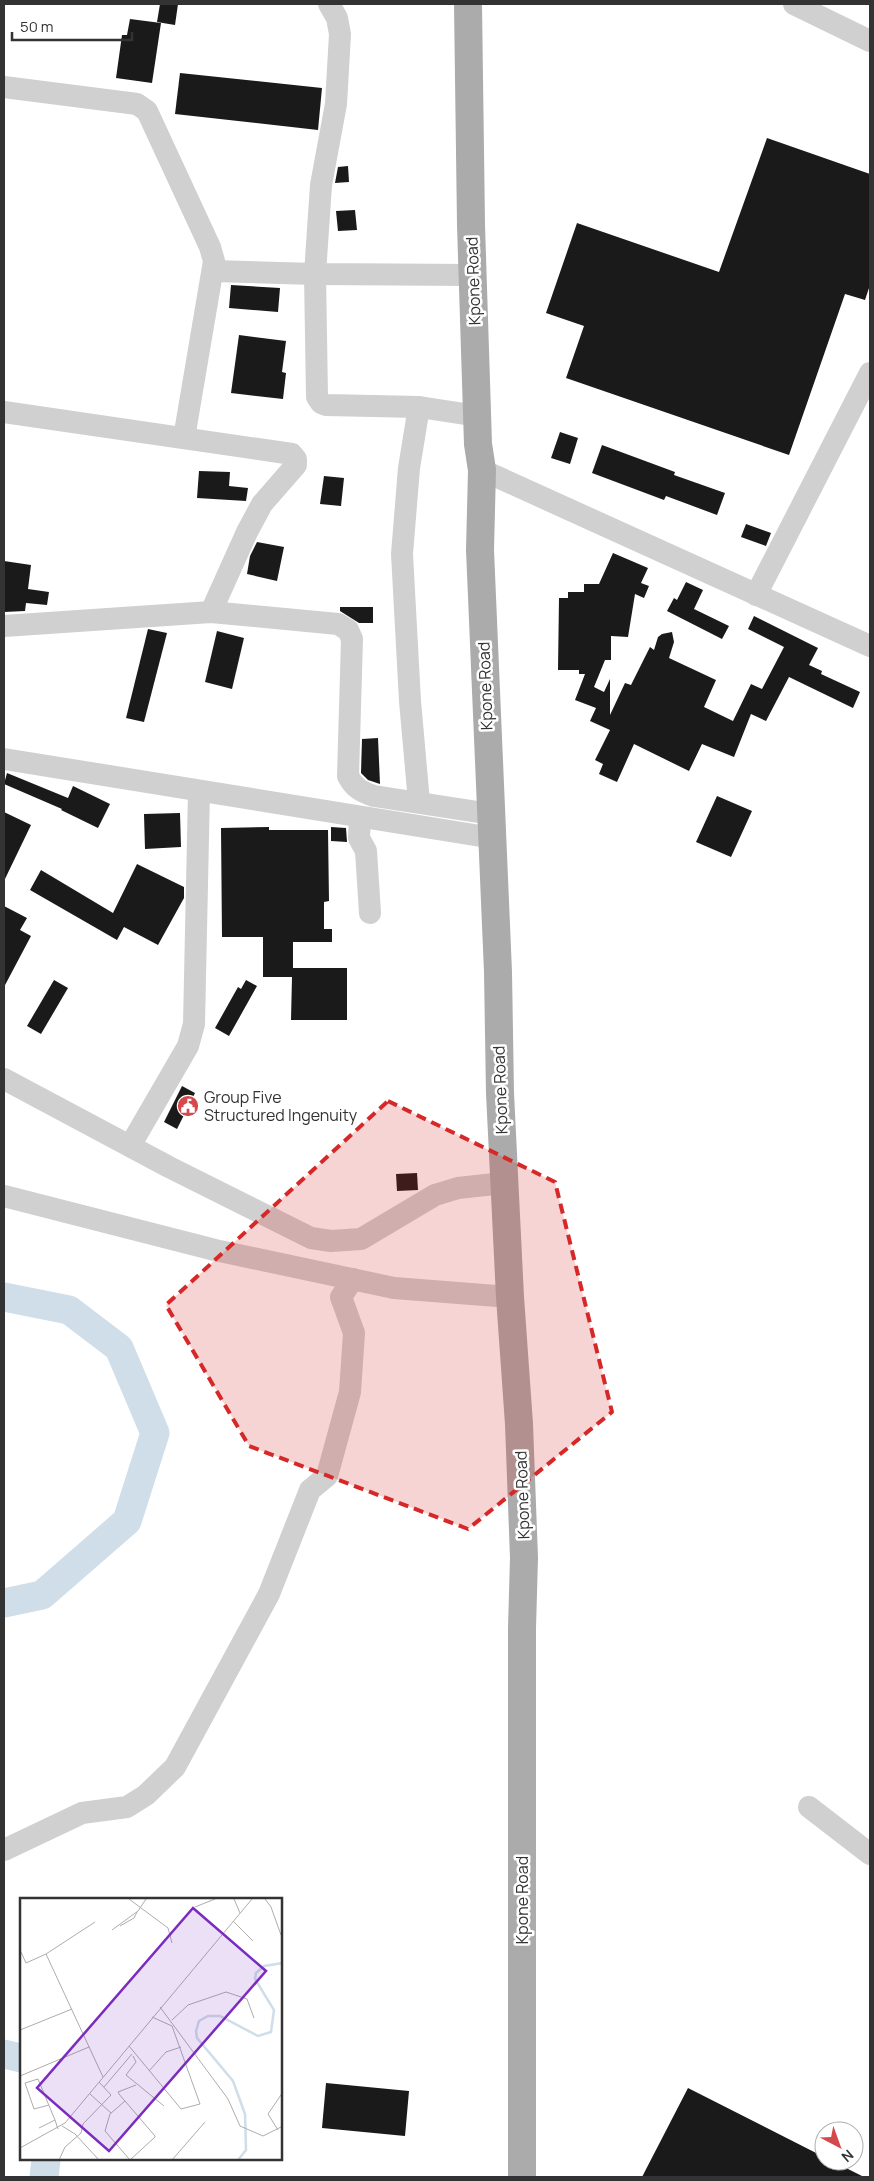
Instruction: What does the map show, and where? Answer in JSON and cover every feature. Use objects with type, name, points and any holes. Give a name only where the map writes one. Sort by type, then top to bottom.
[{"type":"main road","name":"Kpone Road","points":[[468,4],[467,82],[472,275],[478,444],[482,470],[480,550],[492,826],[504,1183],[519,1424],[524,1558],[522,1628],[522,2177]]},
{"type":"street","points":[[328,4],[340,25],[336,104],[321,184],[315,274],[318,400],[326,405],[420,407],[478,416]]},
{"type":"street","points":[[794,4],[870,41]]},
{"type":"street","points":[[4,87],[141,105],[149,116],[210,248],[214,271],[184,438]]},
{"type":"street","points":[[214,271],[472,275]]},
{"type":"street","points":[[756,595],[870,373]]},
{"type":"street","points":[[419,802],[410,701],[402,554],[409,468],[420,407]]},
{"type":"street","points":[[4,412],[292,454],[296,459],[296,465],[262,504],[211,612]]},
{"type":"street","points":[[482,470],[870,646]]},
{"type":"street","points":[[4,626],[211,612],[338,624],[348,630],[352,639],[348,776],[352,784],[367,793],[419,802],[492,826]]},
{"type":"street","points":[[4,759],[360,817],[492,826]]},
{"type":"street","points":[[130,1146],[188,1046],[194,1024],[199,791]]},
{"type":"street","points":[[360,817],[359,838],[366,851],[370,913]]},
{"type":"street","points":[[4,1079],[130,1146],[311,1238],[331,1241],[361,1239],[435,1194],[458,1188],[504,1183]]},
{"type":"street","points":[[4,1196],[215,1250],[394,1288],[510,1297]]},
{"type":"street","points":[[4,1850],[82,1812],[127,1807],[146,1795],[175,1767],[269,1594],[310,1490],[327,1476],[350,1392],[354,1333],[341,1297],[353,1279]]},
{"type":"street","points":[[810,1806],[870,1854]]},
{"type":"highlighted area","points":[[388,1101],[555,1182],[612,1412],[468,1529],[249,1446],[166,1305]]},
{"type":"building","points":[[160,4],[178,4],[175,25],[157,22]]},
{"type":"building","points":[[130,19],[161,23],[152,83],[116,78],[122,35],[127,35]]},
{"type":"building","points":[[180,73],[322,88],[318,130],[175,114]]},
{"type":"building","points":[[767,138],[870,174],[870,285],[865,300],[845,294],[789,455],[566,378],[584,326],[546,313],[577,223],[719,272]]},
{"type":"building","points":[[348,166],[349,182],[335,183],[338,167]]},
{"type":"building","points":[[355,210],[357,230],[338,231],[336,211]]},
{"type":"building","points":[[231,285],[280,288],[278,312],[229,308]]},
{"type":"building","points":[[239,335],[286,341],[282,372],[286,373],[283,399],[231,393]]},
{"type":"building","points":[[560,432],[578,438],[570,464],[551,458]]},
{"type":"building","points":[[602,445],[675,472],[674,475],[725,493],[717,515],[666,496],[664,500],[592,473]]},
{"type":"building","points":[[199,471],[230,472],[229,486],[248,488],[246,501],[197,498]]},
{"type":"building","points":[[324,476],[344,478],[341,506],[320,504]]},
{"type":"building","points":[[746,524],[771,533],[766,546],[741,537]]},
{"type":"building","points":[[257,542],[284,547],[277,581],[247,574],[250,556]]},
{"type":"building","points":[[613,553],[648,568],[641,583],[649,586],[644,598],[635,594],[628,637],[611,636],[611,660],[605,660],[594,687],[604,692],[610,679],[610,715],[625,683],[631,685],[650,647],[654,650],[658,637],[672,632],[674,642],[669,658],[716,680],[704,707],[733,721],[751,684],[762,689],[784,647],[748,629],[754,616],[818,648],[809,665],[822,671],[821,674],[860,692],[853,708],[789,677],[766,721],[751,714],[734,757],[702,744],[689,771],[634,744],[617,782],[599,774],[603,764],[595,760],[610,730],[590,721],[596,708],[575,700],[585,674],[579,674],[579,670],[558,670],[559,598],[568,598],[568,592],[584,592],[584,584],[599,584]]},
{"type":"building","points":[[4,561],[31,565],[28,589],[49,592],[47,605],[26,603],[25,611],[4,612]]},
{"type":"building","points":[[686,582],[703,590],[694,609],[729,626],[722,639],[667,611],[674,598],[677,600]]},
{"type":"building","points":[[340,607],[373,607],[373,623],[359,623],[340,611]]},
{"type":"building","points":[[148,629],[167,633],[144,722],[126,718]]},
{"type":"building","points":[[217,631],[244,638],[232,689],[205,682]]},
{"type":"building","points":[[378,738],[380,784],[368,780],[361,773],[362,739]]},
{"type":"building","points":[[7,773],[68,798],[73,786],[110,804],[98,828],[62,809],[4,784]]},
{"type":"building","points":[[717,796],[752,811],[731,857],[696,842]]},
{"type":"building","points":[[4,812],[31,825],[4,881]]},
{"type":"building","points":[[180,813],[181,847],[145,849],[144,814]]},
{"type":"building","points":[[269,827],[269,830],[328,830],[329,901],[324,902],[324,929],[332,929],[332,942],[293,942],[293,968],[347,968],[347,1020],[291,1020],[292,977],[263,977],[263,937],[222,937],[221,828]]},
{"type":"building","points":[[331,827],[346,828],[347,842],[331,841]]},
{"type":"building","points":[[137,864],[184,887],[184,898],[158,945],[124,927],[117,940],[30,890],[41,870],[113,913]]},
{"type":"building","points":[[4,906],[27,918],[20,930],[31,936],[4,987]]},
{"type":"building","points":[[54,980],[68,988],[41,1034],[27,1026]]},
{"type":"building","points":[[246,980],[257,986],[229,1036],[215,1028],[238,987],[241,989]]},
{"type":"building","points":[[182,1086],[195,1093],[177,1129],[164,1122]]},
{"type":"building","points":[[417,1173],[418,1190],[397,1191],[396,1174]]},
{"type":"building","points":[[326,2083],[409,2091],[405,2136],[322,2128]]},
{"type":"building","points":[[688,2088],[814,2152],[814,2171],[852,2171],[864,2177],[642,2177]]},
{"type":"waterway","points":[[4,1297],[69,1310],[119,1348],[155,1433],[127,1521],[42,1595],[4,1603]]},
{"type":"waterway","points":[[4,2054],[20,2058]]},
{"type":"waterway","points":[[44,2177],[46,2161]]},
{"type":"place","name":"Group Five Structured Ingenuity","points":[[188,1106]]}]
